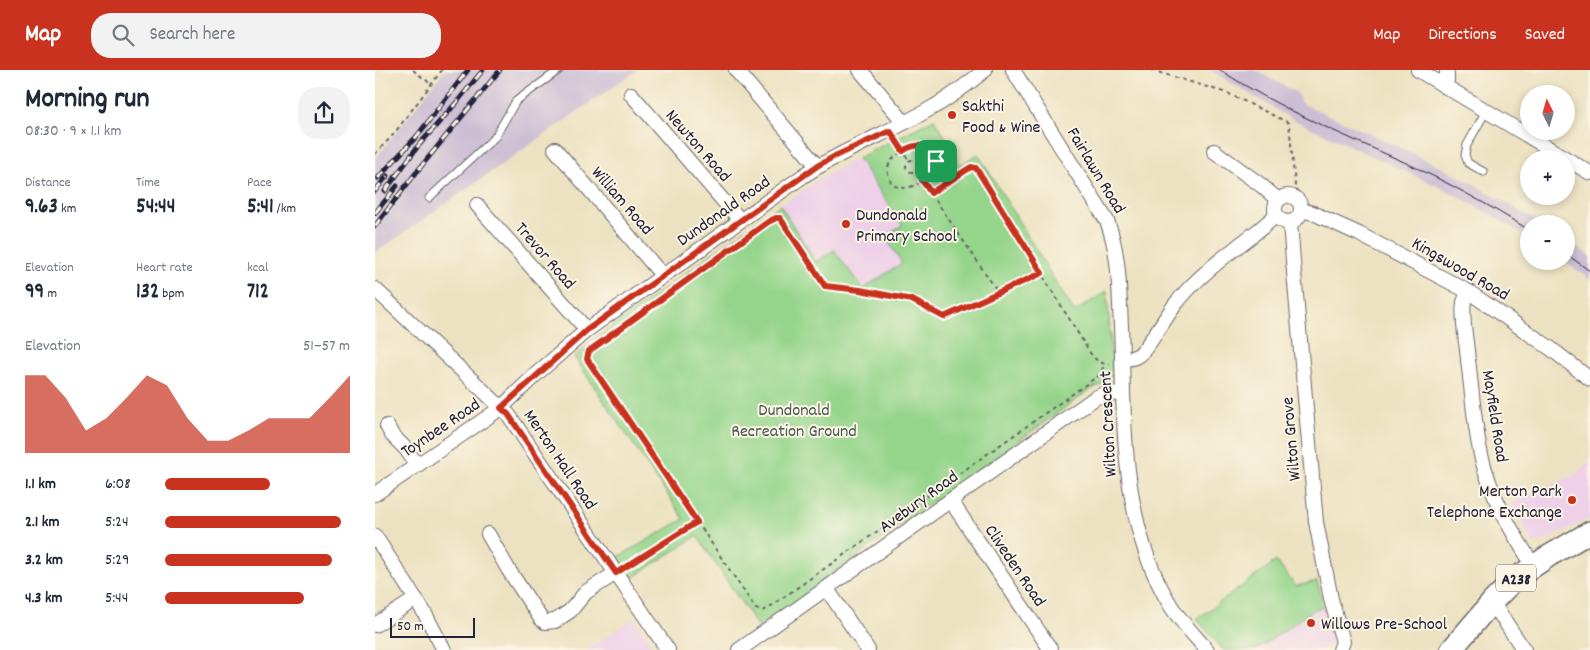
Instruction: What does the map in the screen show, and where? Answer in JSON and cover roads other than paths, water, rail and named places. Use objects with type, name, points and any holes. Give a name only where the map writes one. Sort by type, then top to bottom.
[{"type":"main road","name":"A238","points":[[1451,650],[1511,582],[1533,565],[1590,532]]},
{"type":"street","points":[[736,70],[817,166]]},
{"type":"street","points":[[860,70],[898,114],[903,123]]},
{"type":"street","name":"Dundonald Road","points":[[501,408],[587,330],[817,166],[890,131],[949,97],[983,70]]},
{"type":"street","name":"Fairlawn Road","points":[[1013,70],[1107,221],[1113,236],[1119,287],[1123,362]]},
{"type":"street","points":[[1417,70],[1520,131]]},
{"type":"street","points":[[1445,86],[1447,70]]},
{"type":"street","name":"Newton Road","points":[[631,94],[740,220]]},
{"type":"street","points":[[1535,140],[1590,173]]},
{"type":"street","name":"William Road","points":[[555,149],[663,275]]},
{"type":"street","points":[[1214,151],[1262,186],[1277,200]]},
{"type":"street","points":[[1292,196],[1297,199],[1301,204],[1300,216],[1291,222],[1279,219],[1275,210],[1277,200],[1282,197],[1292,196]]},
{"type":"street","name":"Trevor Road","points":[[477,204],[587,330]]},
{"type":"street","name":"Kingswood Road","points":[[1301,210],[1313,213],[1367,238],[1469,292],[1590,379]]},
{"type":"street","name":"Wilton Crescent","points":[[1207,650],[1172,608],[1143,545],[1131,497],[1123,393],[1123,362],[1138,356],[1145,350],[1178,300],[1196,282],[1276,215]]},
{"type":"street","name":"Wilton Grove","points":[[1291,222],[1316,522],[1331,599],[1343,642],[1340,650]]},
{"type":"street","name":"Merton Hall Road","points":[[375,289],[508,414],[668,650]]},
{"type":"street","name":"Mayfield Road","points":[[1469,292],[1464,302],[1465,331],[1481,456],[1500,506],[1533,565]]},
{"type":"street","name":"Avebury Road","points":[[739,650],[1095,398],[1104,394],[1123,393]]},
{"type":"street","name":"Toynbee Road","points":[[375,494],[501,408]]},
{"type":"street","points":[[387,426],[392,435],[406,448],[417,465]]},
{"type":"street","name":"Cliveden Road","points":[[951,501],[1051,650]]},
{"type":"street","points":[[488,534],[508,569],[541,619],[545,622],[555,621],[570,611],[585,592],[616,573]]},
{"type":"street","points":[[375,536],[416,598],[444,650]]},
{"type":"street","points":[[827,589],[868,650]]},
{"type":"street","points":[[375,625],[416,598]]},
{"type":"street","points":[[1492,602],[1523,650]]},
{"type":"lane","points":[[429,198],[495,137],[516,101],[559,70]]},
{"type":"lane","points":[[1484,172],[1468,163],[1465,155],[1467,145],[1486,110]]},
{"type":"tram line","points":[[1220,70],[1287,108],[1452,186],[1520,225]]},
{"type":"tram line","points":[[1575,260],[1590,271]]},
{"type":"railway","points":[[378,178],[417,136],[468,70]]},
{"type":"railway","points":[[385,191],[418,146],[483,70]]},
{"type":"railway","points":[[375,226],[500,70]]},
{"type":"railway","points":[[375,191],[387,176]]},
{"type":"railway","points":[[375,213],[397,186]]},
{"type":"place","name":"Sakthi Food & Wine","points":[[952,115]]},
{"type":"place","name":"Dundonald Primary School","points":[[846,224]]},
{"type":"place","name":"Merton Park Telephone Exchange","points":[[1572,500]]},
{"type":"place","name":"Willows Pre-School","points":[[1311,623]]},
{"type":"park label","name":"Dundonald Recreation Ground","points":[[794,419]]}]
